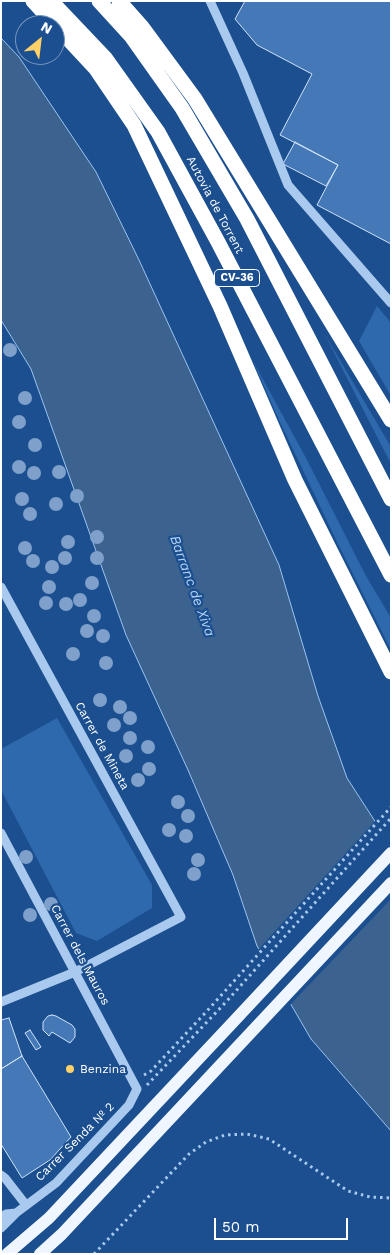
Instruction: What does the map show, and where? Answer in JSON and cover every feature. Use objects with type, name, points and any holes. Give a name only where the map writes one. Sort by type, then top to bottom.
[{"type":"highway","points":[[33,1],[46,15]]},
{"type":"highway","name":"Autovia de Torrent","points":[[51,1],[106,59],[158,132],[218,242],[391,576]]},
{"type":"highway","name":"Autovia de Torrent","points":[[100,1],[131,36],[182,108],[247,219],[391,499]]},
{"type":"highway","points":[[119,1],[142,27],[195,100],[391,420]]},
{"type":"highway","points":[[65,36],[96,69],[134,125],[220,306],[295,480],[391,672]]},
{"type":"main road","points":[[8,1254],[49,1218],[391,853]]},
{"type":"main road","points":[[40,1254],[62,1234],[391,883]]},
{"type":"street","points":[[210,1],[243,73],[288,185],[391,303]]},
{"type":"street","name":"Carrer de Mineta","points":[[1,587],[181,918],[75,972]]},
{"type":"street","name":"Carrer dels Mauros","points":[[1,833],[137,1089]]},
{"type":"street","points":[[1,1002],[75,972]]},
{"type":"street","name":"Carrer Senda Nº 2","points":[[1,1228],[16,1213],[56,1183],[129,1105],[137,1089]]},
{"type":"street","points":[[1,1175],[26,1206]]},
{"type":"street","points":[[1,1217],[6,1214],[16,1213]]},
{"type":"path","points":[[132,1078],[140,1077],[151,1071],[390,808]]},
{"type":"path","points":[[226,1002],[391,818]]},
{"type":"path","points":[[94,1254],[190,1154],[206,1142],[225,1135],[247,1134],[269,1139],[348,1191],[370,1198],[391,1198]]},
{"type":"shaded area","points":[[377,306],[391,323],[391,396],[359,341]]},
{"type":"shaded area","points":[[324,333],[391,447],[391,464]]},
{"type":"shaded area","points":[[253,361],[306,458],[366,576],[391,618],[391,650],[338,544]]},
{"type":"shaded area","points":[[57,718],[152,885],[152,908],[97,941],[76,933],[1,790],[1,749]]},
{"type":"water","name":"Barranc de Xiva","points":[[1,38],[15,53],[15,65],[24,65],[96,172],[139,260],[279,565],[318,696],[347,778],[391,846],[391,1131],[311,1039],[257,946],[233,875],[188,770],[126,635],[31,369],[1,320]]},
{"type":"pier","points":[[376,820],[391,842],[391,899],[289,1006],[257,951]]},
{"type":"building","points":[[245,1],[391,1],[391,244],[317,205],[338,165],[280,135],[312,74],[257,45],[235,19]]},
{"type":"building","points":[[295,142],[338,165],[326,186],[283,164]]},
{"type":"building","points":[[52,1015],[72,1025],[75,1029],[75,1037],[70,1043],[52,1032],[49,1036],[43,1030],[43,1022],[48,1016]]},
{"type":"building","points":[[9,1018],[22,1056],[1,1069],[1,1020]]},
{"type":"building","points":[[30,1030],[41,1047],[36,1050],[25,1033]]},
{"type":"building","points":[[22,1056],[71,1137],[50,1160],[22,1178],[1,1144],[1,1069]]},
{"type":"place","name":"Benzina","points":[[70,1069]]}]
